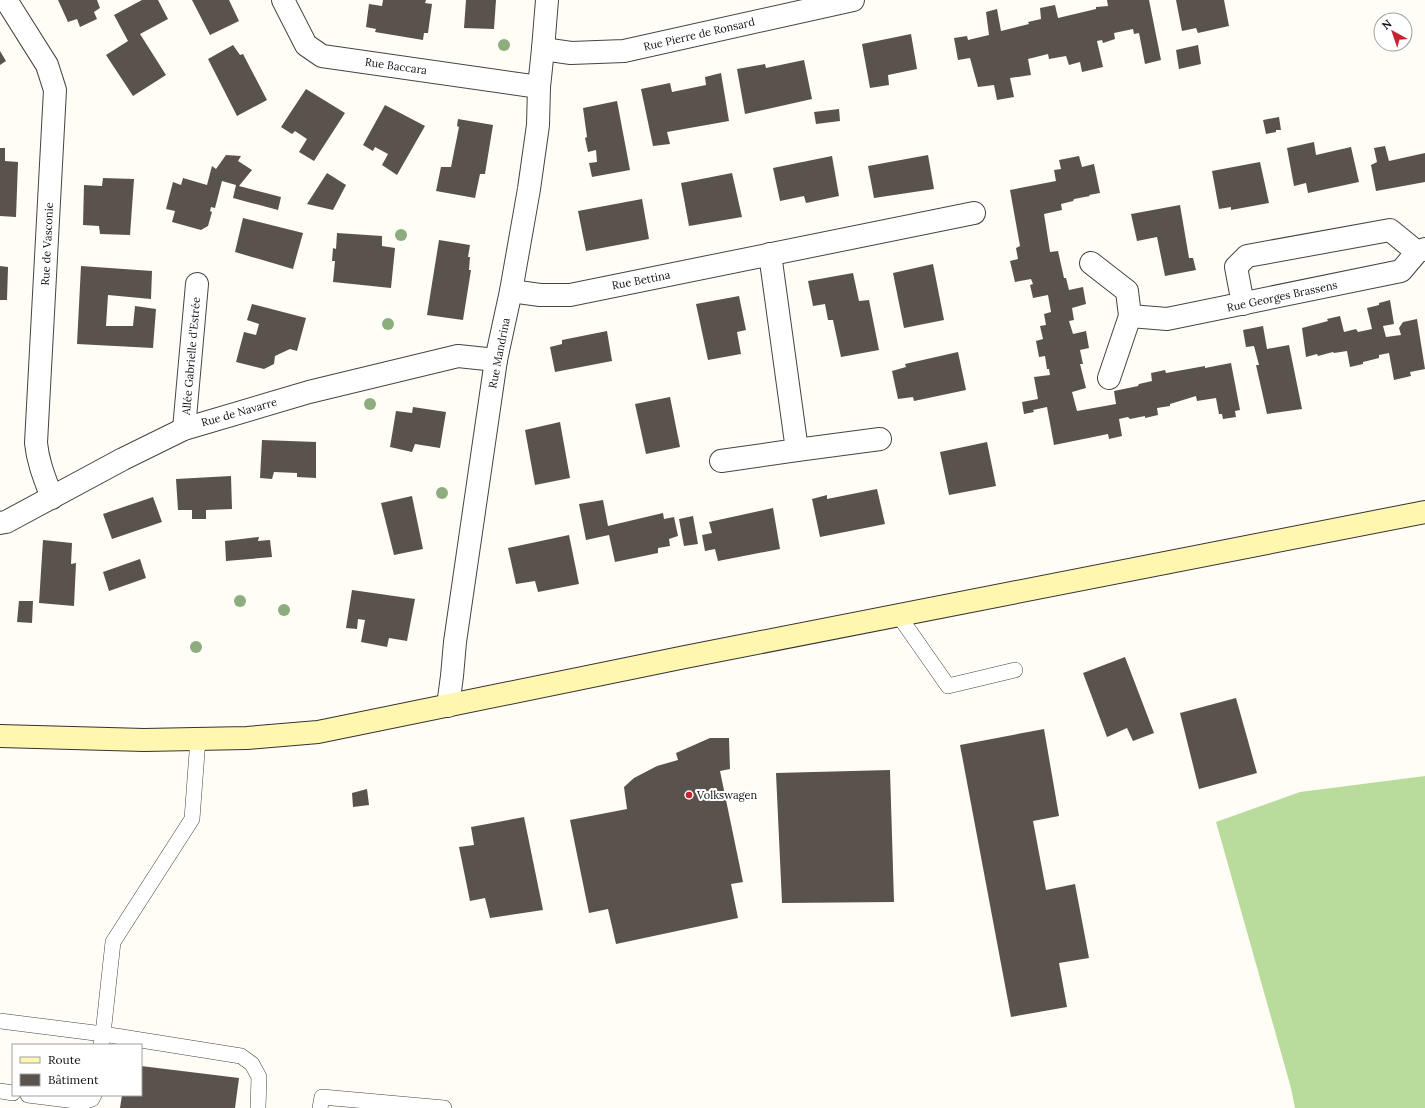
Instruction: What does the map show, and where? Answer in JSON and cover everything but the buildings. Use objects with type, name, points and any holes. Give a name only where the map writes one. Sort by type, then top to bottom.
[{"type":"main road","points":[[0,736],[144,740],[247,738],[318,732],[685,657],[1425,512]]},
{"type":"street","name":"Rue de Vasconie","points":[[6,0],[47,65],[55,90],[36,443],[37,456],[52,498]]},
{"type":"street","name":"Rue Baccara","points":[[283,0],[306,45],[322,56],[539,87]]},
{"type":"street","name":"Rue Mandrina","points":[[448,706],[455,642],[496,360],[511,291],[529,189],[538,125],[539,87],[544,49],[547,0]]},
{"type":"street","name":"Rue Pierre de Ronsard","points":[[544,49],[571,53],[624,51],[853,0]]},
{"type":"street","name":"Rue Bettina","points":[[511,291],[540,295],[570,295],[974,213]]},
{"type":"street","points":[[1243,304],[1236,266],[1247,256],[1390,230],[1421,250]]},
{"type":"street","name":"Rue Georges Brassens","points":[[1130,316],[1167,319],[1401,271],[1421,250]]},
{"type":"street","points":[[770,254],[797,450]]},
{"type":"street","points":[[1091,263],[1127,291],[1130,316],[1109,378]]},
{"type":"street","name":"Allée Gabrielle d'Estrée","points":[[184,428],[197,284]]},
{"type":"street","name":"Rue de Navarre","points":[[0,523],[6,522],[184,428],[309,392],[458,356],[496,360]]},
{"type":"street","points":[[722,461],[880,439]]},
{"type":"lane","points":[[900,616],[948,686],[1015,670]]},
{"type":"lane","points":[[102,1039],[114,942],[192,819],[198,739]]},
{"type":"lane","points":[[0,1021],[102,1039],[241,1056],[252,1064],[259,1077],[258,1108]]},
{"type":"lane","points":[[0,1091],[12,1093]]},
{"type":"lane","points":[[36,1096],[83,1102],[92,1099],[94,1096]]},
{"type":"lane","points":[[320,1108],[322,1097],[444,1108]]},
{"type":"green space","points":[[1425,776],[1425,1108],[1295,1108],[1291,1088],[1216,822],[1300,792]]},
{"type":"place","name":"Volkswagen","points":[[689,795]]}]
